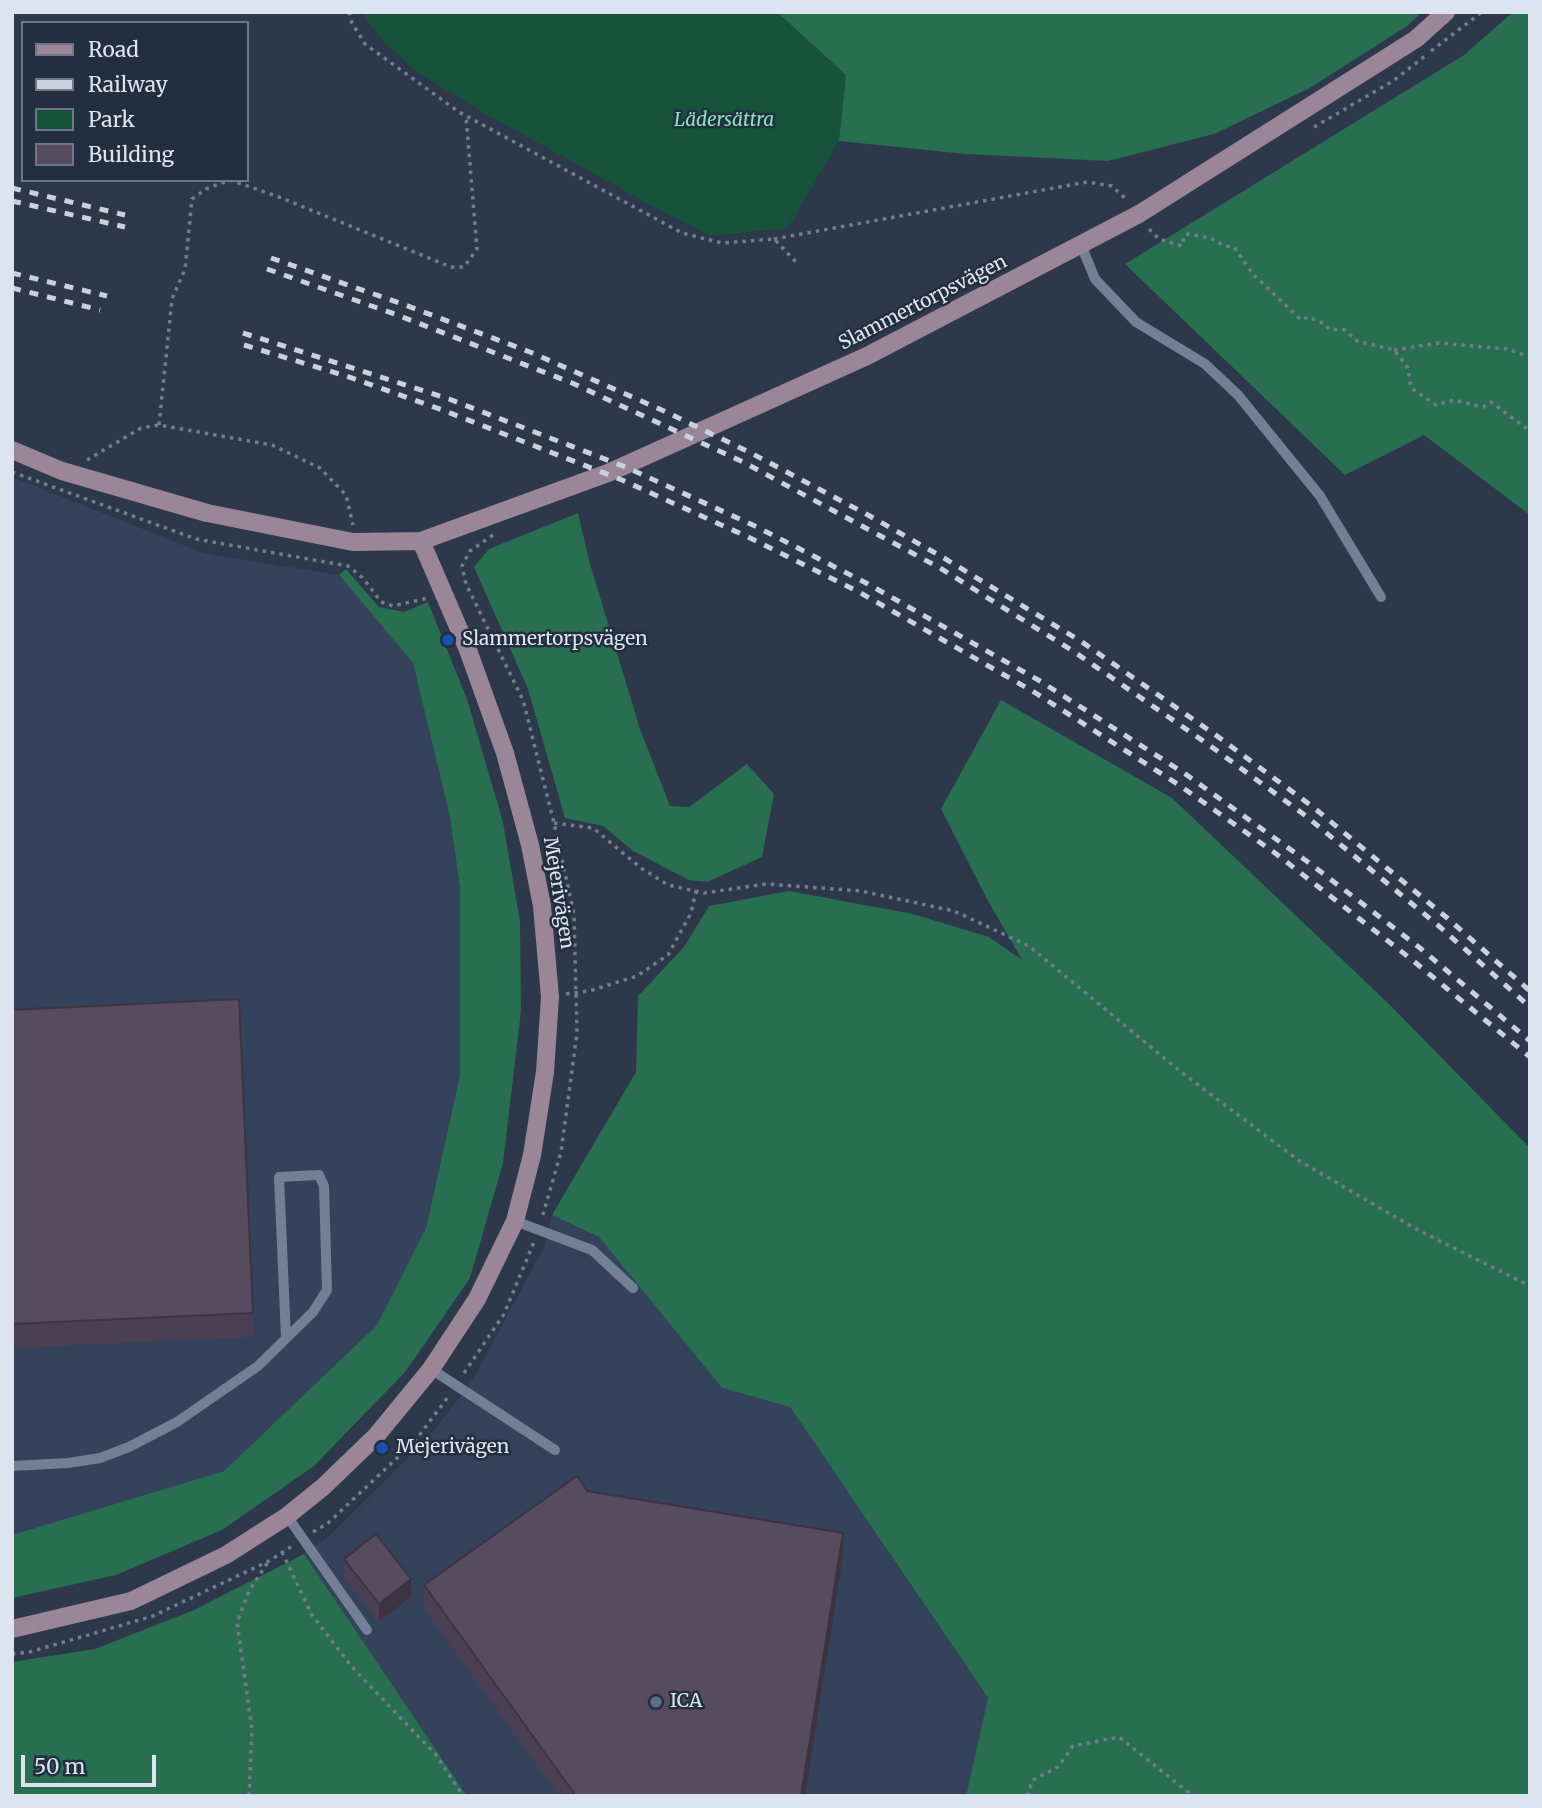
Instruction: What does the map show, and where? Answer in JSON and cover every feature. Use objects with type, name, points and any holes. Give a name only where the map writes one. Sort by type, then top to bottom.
[{"type":"street","name":"Slammertorpsvägen","points":[[12,450],[62,471],[207,513],[353,542],[421,541],[677,443],[867,356],[1081,245],[1143,220],[1416,39],[1446,12]]},
{"type":"street","name":"Mejerivägen","points":[[12,1629],[131,1601],[226,1555],[287,1516],[376,1436],[431,1369],[477,1298],[515,1221],[531,1155],[545,1072],[550,997],[542,906],[530,845],[505,753],[468,650],[421,541]]},
{"type":"lane","points":[[1081,245],[1095,279],[1136,322],[1205,364],[1238,395],[1320,496],[1381,597]]},
{"type":"lane","points":[[12,1466],[100,1458],[129,1447],[177,1422],[258,1366],[313,1312],[327,1290],[324,1186],[319,1175],[279,1177],[286,1338]]},
{"type":"lane","points":[[515,1221],[592,1250],[633,1288]]},
{"type":"lane","points":[[431,1369],[555,1450]]},
{"type":"lane","points":[[287,1516],[367,1630]]},
{"type":"path","points":[[349,12],[352,23],[365,44],[466,116],[682,233],[722,243],[774,239],[1087,181],[1112,186],[1159,239],[1182,246],[1184,236],[1194,234],[1234,247],[1253,274],[1301,320],[1308,317],[1325,324],[1329,329],[1345,330],[1357,341],[1394,349],[1439,343],[1507,349],[1530,357]]},
{"type":"path","points":[[236,182],[451,267],[464,267],[477,249],[466,116]]},
{"type":"path","points":[[159,425],[172,299],[185,269],[192,199],[206,189],[225,182]]},
{"type":"path","points":[[774,239],[798,264]]},
{"type":"path","points":[[1394,349],[1408,368],[1411,388],[1436,405],[1454,400],[1482,407],[1491,402],[1530,431]]},
{"type":"path","points":[[62,471],[89,459],[141,428],[159,425],[272,445],[320,468],[346,495],[353,524],[353,542]]},
{"type":"path","points":[[12,472],[36,483],[196,539],[348,566],[363,578],[381,602],[393,606],[445,594],[466,584]]},
{"type":"path","points":[[12,1654],[30,1652],[153,1616],[269,1561],[328,1523],[415,1441],[504,1314],[539,1229],[561,1152],[577,1033],[574,914],[554,823],[523,700],[466,584],[462,566],[470,551],[498,533]]},
{"type":"path","points":[[554,823],[593,828],[641,868],[668,885],[704,893],[766,884],[861,891],[954,911],[1029,946],[1181,1072],[1298,1160],[1414,1228],[1530,1286]]},
{"type":"path","points":[[550,997],[589,991],[637,976],[668,955],[691,913],[696,891]]},
{"type":"path","points":[[282,1552],[312,1615],[351,1666],[436,1755],[463,1796]]},
{"type":"path","points":[[250,1796],[251,1730],[237,1622],[249,1591],[269,1561]]},
{"type":"path","points":[[1027,1796],[1033,1780],[1058,1766],[1073,1746],[1119,1737],[1192,1796]]},
{"type":"shaded area","points":[[12,477],[203,553],[339,575],[413,663],[450,817],[460,888],[460,1075],[426,1228],[377,1325],[224,1471],[12,1535]]},
{"type":"shaded area","points":[[552,1215],[599,1237],[722,1388],[790,1407],[988,1699],[966,1796],[467,1796],[304,1554],[329,1536],[429,1437],[474,1378],[544,1247]]},
{"type":"green space","name":"Lädersättra","points":[[361,12],[777,12],[846,75],[839,141],[788,228],[711,236],[482,112],[414,70],[381,39]]},
{"type":"green space","points":[[777,12],[1422,12],[1407,26],[1308,89],[1214,134],[1108,161],[966,154],[839,141],[846,75]]},
{"type":"green space","points":[[1513,12],[1530,12],[1530,515],[1424,435],[1345,475],[1125,264],[1464,55]]},
{"type":"green space","points":[[578,513],[590,564],[640,729],[670,806],[689,807],[747,764],[774,794],[762,857],[707,882],[689,880],[633,851],[603,826],[565,818],[528,689],[474,567],[489,549]]},
{"type":"green space","points":[[346,569],[379,607],[404,612],[428,602],[467,699],[503,822],[520,922],[521,1011],[503,1163],[470,1278],[406,1371],[314,1466],[222,1530],[116,1575],[12,1598],[12,1535],[224,1471],[377,1325],[426,1228],[460,1075],[460,888],[450,817],[413,663],[339,575]]},
{"type":"green space","points":[[1001,700],[1172,798],[1389,1004],[1530,1148],[1530,1796],[966,1796],[988,1698],[790,1407],[722,1388],[599,1237],[552,1215],[636,1072],[638,996],[684,947],[709,906],[789,891],[913,914],[989,937],[1022,960],[941,809]]},
{"type":"green space","points":[[304,1554],[467,1796],[12,1796],[12,1662],[95,1649],[194,1610]]},
{"type":"building","points":[[239,999],[253,1313],[12,1324],[12,1010]]},
{"type":"building","name":"ICA","points":[[577,1476],[587,1491],[843,1533],[801,1796],[576,1796],[424,1585]]},
{"type":"building","points":[[376,1534],[411,1579],[379,1604],[344,1559]]},
{"type":"railway","points":[[12,188],[125,215]]},
{"type":"railway","points":[[12,201],[125,227]]},
{"type":"railway","points":[[271,258],[530,352],[664,411],[749,452],[944,558],[1082,642],[1217,736],[1313,807],[1446,917],[1530,991]]},
{"type":"railway","points":[[267,269],[400,316],[572,383],[743,462],[940,568],[1076,653],[1306,816],[1440,927],[1530,1007]]},
{"type":"railway","points":[[12,273],[107,296]]},
{"type":"railway","points":[[12,288],[100,310]]},
{"type":"railway","points":[[243,333],[449,399],[628,468],[757,527],[868,584],[1040,681],[1184,773],[1312,865],[1420,948],[1530,1041]]},
{"type":"railway","points":[[244,345],[346,376],[445,411],[622,480],[748,537],[859,592],[1034,692],[1179,785],[1275,853],[1411,959],[1530,1057]]},
{"type":"place","name":"Slammertorpsvägen","points":[[448,640]]},
{"type":"place","name":"Mejerivägen","points":[[382,1448]]},
{"type":"place","name":"ICA","points":[[656,1702]]}]
